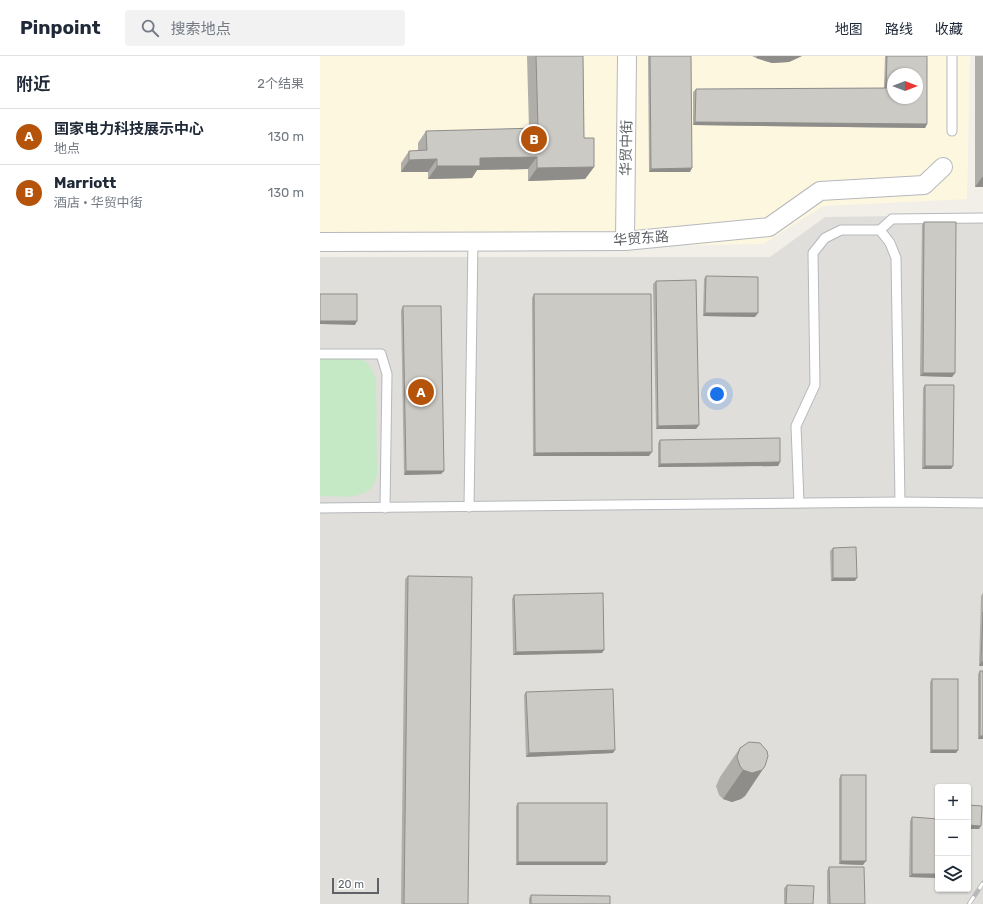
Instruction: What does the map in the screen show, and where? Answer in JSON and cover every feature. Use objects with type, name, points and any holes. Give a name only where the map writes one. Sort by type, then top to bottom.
[{"type":"street","name":"华贸中街","points":[[625,241],[627,56]]},
{"type":"street","name":"华贸东路","points":[[320,242],[625,241],[769,228],[820,191],[924,185],[943,167]]},
{"type":"lane","points":[[952,56],[952,131]]},
{"type":"lane","points":[[799,503],[796,426],[815,385],[813,253],[825,238],[841,230],[880,230],[892,220],[983,218]]},
{"type":"lane","points":[[880,230],[890,243],[896,258],[900,502]]},
{"type":"lane","points":[[469,507],[473,241]]},
{"type":"lane","points":[[320,354],[381,354],[387,374],[384,508]]},
{"type":"lane","points":[[320,508],[900,502],[983,503]]},
{"type":"shaded area","points":[[320,56],[970,56],[967,199],[823,206],[763,244],[320,251]]},
{"type":"shaded area","points":[[983,215],[983,904],[320,904],[320,257],[770,257],[825,217]]},
{"type":"green space","points":[[320,358],[358,358],[367,363],[374,373],[376,380],[377,474],[374,484],[364,493],[342,497],[320,496]]},
{"type":"building","points":[[536,56],[583,56],[584,138],[594,138],[594,167],[537,168],[537,157],[480,158],[480,166],[437,166],[437,159],[409,160],[409,151],[427,150],[426,131],[538,128]]},
{"type":"building","points":[[650,56],[691,56],[692,168],[651,169]]},
{"type":"building","points":[[887,56],[927,56],[927,124],[695,122],[696,89],[886,88]]},
{"type":"building","points":[[924,222],[956,222],[955,373],[923,373]]},
{"type":"building","points":[[706,276],[758,277],[758,313],[705,313]]},
{"type":"building","points":[[696,280],[699,425],[658,426],[656,281]]},
{"type":"building","points":[[320,294],[357,294],[357,321],[320,321]]},
{"type":"building","points":[[534,294],[651,294],[652,452],[535,453]]},
{"type":"building","points":[[403,306],[441,306],[444,471],[406,471]]},
{"type":"building","points":[[925,385],[954,385],[953,466],[925,466]]},
{"type":"building","points":[[780,438],[780,462],[660,464],[660,440]]},
{"type":"building","points":[[856,547],[857,578],[833,578],[833,548]]},
{"type":"building","points":[[408,576],[472,577],[468,904],[404,904]]},
{"type":"building","points":[[603,593],[604,650],[516,652],[514,595]]},
{"type":"building","points":[[983,612],[983,662],[981,662]]},
{"type":"building","points":[[980,671],[983,671],[983,736],[980,736]]},
{"type":"building","points":[[932,679],[958,679],[958,750],[932,750]]},
{"type":"building","points":[[613,689],[615,750],[529,753],[526,692]]},
{"type":"building","points":[[749,742],[760,743],[767,751],[768,756],[762,770],[752,773],[743,770],[737,757],[740,748]]},
{"type":"building","points":[[841,775],[866,775],[866,861],[841,861]]},
{"type":"building","points":[[518,803],[607,803],[607,862],[518,862]]},
{"type":"building","points":[[971,805],[982,806],[981,826],[971,825]]},
{"type":"building","points":[[912,817],[935,819],[935,874],[912,874]]},
{"type":"building","points":[[829,867],[864,867],[865,904],[830,904]]},
{"type":"building","points":[[787,885],[814,886],[813,904],[786,904]]},
{"type":"building","points":[[531,895],[610,896],[610,904],[531,904]]},
{"type":"railway","points":[[969,904],[983,883]]},
{"type":"place","name":"Marriott","points":[[534,139]]},
{"type":"place","name":"国家电力科技展示中心","points":[[421,392]]}]
